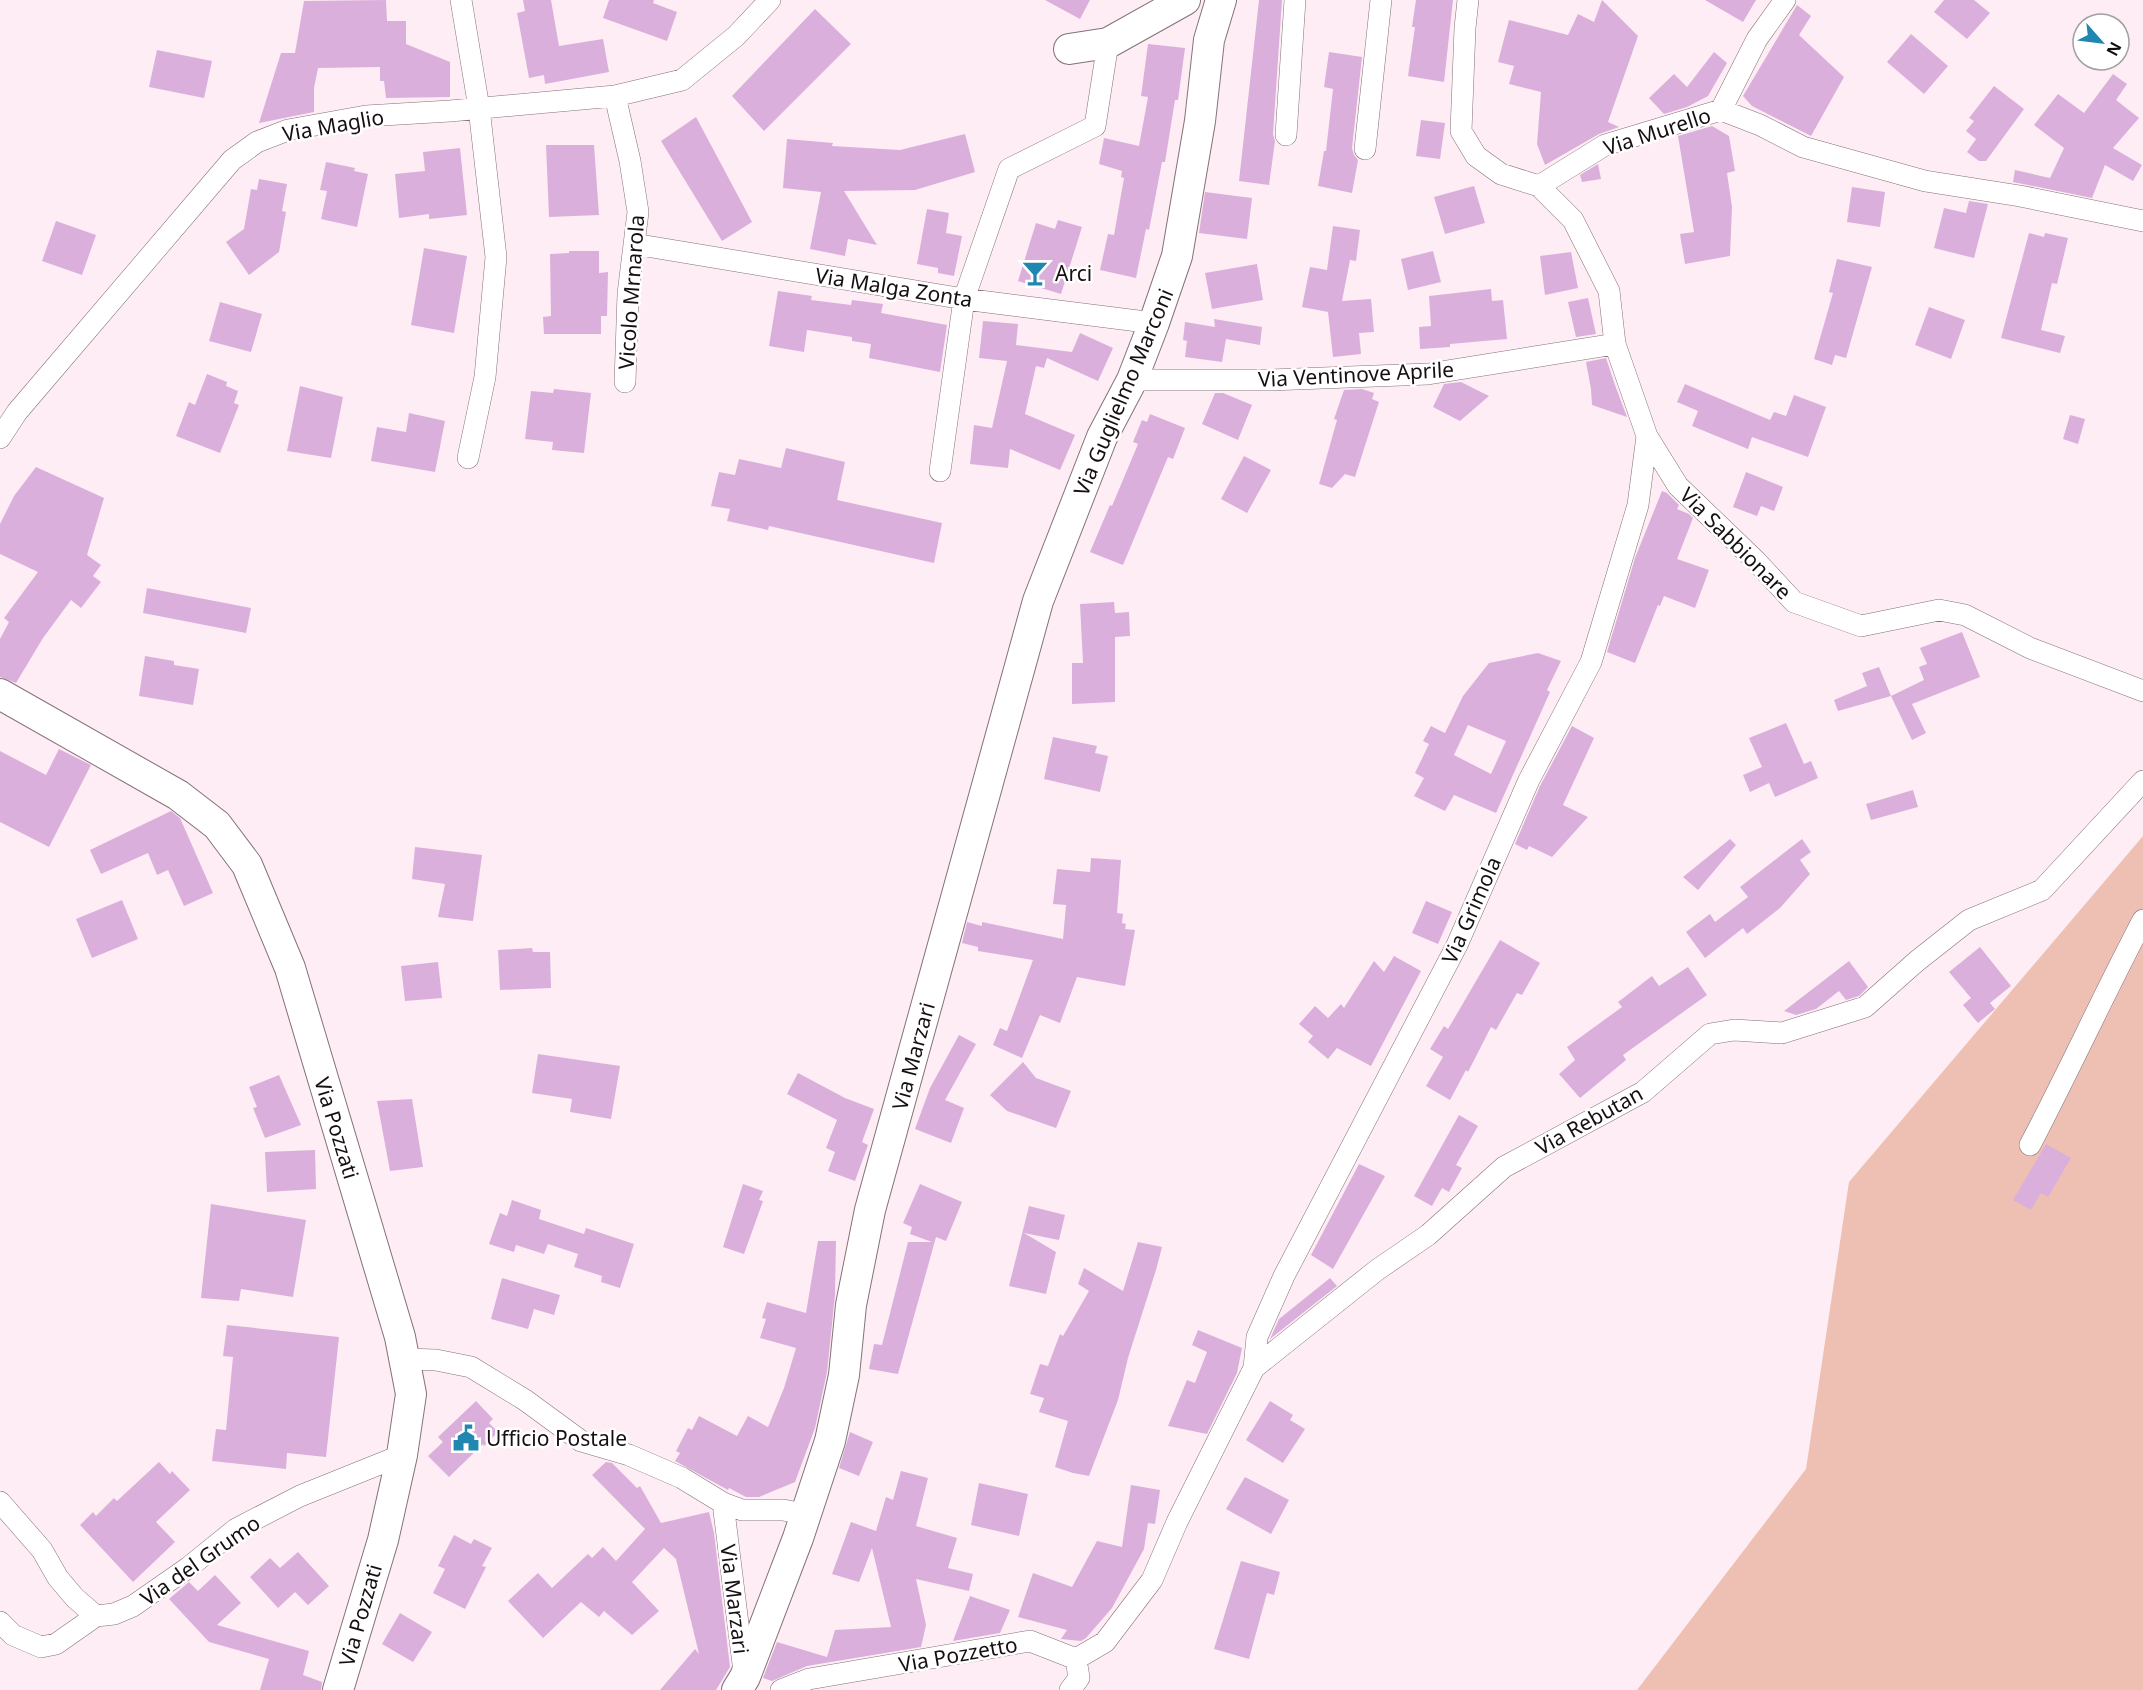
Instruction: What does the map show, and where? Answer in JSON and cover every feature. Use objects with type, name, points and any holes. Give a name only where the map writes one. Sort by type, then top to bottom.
[{"type":"street","points":[[461,0],[479,108],[496,257],[485,377],[468,458]]},
{"type":"street","name":"Via Maglio","points":[[0,438],[17,412],[232,160],[257,142],[288,129],[366,116],[615,96],[682,80],[736,36],[770,0]]},
{"type":"street","points":[[1069,49],[1108,43],[1185,0]]},
{"type":"street","name":"Via Guglielmo Marconi","points":[[1038,601],[1102,437],[1132,380],[1155,323],[1177,256],[1200,121],[1209,39],[1221,0]]},
{"type":"street","points":[[1286,135],[1295,0]]},
{"type":"street","points":[[1365,149],[1381,0]]},
{"type":"street","points":[[1468,0],[1461,131],[1476,156],[1492,168],[1501,174],[1539,186]]},
{"type":"street","points":[[1721,110],[1757,39],[1785,0]]},
{"type":"street","points":[[940,471],[964,299],[1010,169],[1095,126],[1108,43]]},
{"type":"street","name":"Vicolo Mrnarola","points":[[615,96],[630,161],[638,212],[628,294],[625,381]]},
{"type":"street","name":"Via Murello","points":[[1539,186],[1605,145],[1721,110],[1760,124],[1803,147],[1925,181],[2020,196],[2143,221]]},
{"type":"street","name":"Via Sabbionare","points":[[1539,186],[1573,220],[1609,291],[1615,344],[1647,436],[1678,486],[1756,561],[1794,602],[1861,626],[1938,610],[1965,615],[2030,648],[2143,692]]},
{"type":"street","name":"Via Malga Zonta","points":[[634,244],[964,299],[1155,323]]},
{"type":"street","name":"Via Ventinove Aprile","points":[[1132,380],[1269,380],[1428,374],[1615,344]]},
{"type":"street","name":"Via Grimola","points":[[1254,1368],[1257,1337],[1284,1276],[1457,945],[1529,780],[1591,662],[1638,505],[1647,436]]},
{"type":"street","name":"Via Marzari","points":[[741,1683],[798,1538],[804,1514],[830,1441],[844,1375],[851,1305],[870,1210],[1038,601]]},
{"type":"street","name":"Via Pozzati","points":[[0,693],[178,795],[217,825],[248,865],[290,968],[406,1359],[411,1394],[402,1455],[382,1540],[338,1690]]},
{"type":"street","name":"Via Rebutan","points":[[1254,1368],[1377,1270],[1428,1235],[1504,1167],[1643,1092],[1710,1034],[1734,1030],[1782,1033],[1865,1006],[1969,920],[2042,890],[2143,781]]},
{"type":"street","points":[[2030,1145],[2143,920]]},
{"type":"street","points":[[406,1359],[436,1360],[471,1367],[525,1400],[581,1441],[629,1455],[682,1478],[723,1503],[742,1510],[783,1510],[804,1514]]},
{"type":"street","points":[[1070,1690],[1079,1678],[1076,1659],[1105,1641],[1152,1580],[1177,1522],[1254,1368]]},
{"type":"street","name":"Via del Grumo","points":[[0,1622],[13,1635],[40,1647],[56,1644],[96,1616],[114,1614],[133,1606],[189,1567],[236,1529],[300,1496],[402,1455]]},
{"type":"street","points":[[0,1502],[42,1550],[58,1578],[75,1598],[96,1616]]},
{"type":"street","name":"Via Marzari","points":[[723,1503],[741,1683]]},
{"type":"street","name":"Via Pozzetto","points":[[781,1690],[809,1679],[1030,1641],[1076,1659]]},
{"type":"shaded area","points":[[2143,836],[2143,1690],[1637,1690],[1806,1469],[1849,1182]]},
{"type":"building","points":[[386,0],[387,21],[406,21],[406,44],[450,62],[450,97],[386,98],[384,81],[380,81],[380,67],[318,68],[314,88],[314,112],[259,123],[281,53],[295,53],[304,1]]},
{"type":"building","points":[[523,0],[551,0],[559,46],[603,39],[609,72],[545,84],[544,75],[529,78],[517,13],[525,11]]},
{"type":"building","points":[[609,0],[654,0],[653,3],[677,12],[667,41],[603,18]]},
{"type":"building","points":[[1045,0],[1090,0],[1080,19]]},
{"type":"building","points":[[1259,0],[1282,0],[1273,134],[1275,141],[1269,185],[1239,181]]},
{"type":"building","points":[[1416,0],[1453,0],[1444,82],[1408,76],[1415,27],[1412,27]]},
{"type":"building","points":[[1602,0],[1638,36],[1608,122],[1619,127],[1599,134],[1545,165],[1537,144],[1541,92],[1509,84],[1514,66],[1498,62],[1509,20],[1568,35],[1578,14],[1594,22]]},
{"type":"building","points":[[1705,0],[1756,0],[1743,22]]},
{"type":"building","points":[[1944,0],[1974,0],[1990,13],[1967,39],[1934,12]]},
{"type":"building","points":[[1797,5],[1811,16],[1799,35],[1844,77],[1811,136],[1752,106],[1743,96]]},
{"type":"building","points":[[815,9],[851,44],[764,131],[732,96]]},
{"type":"building","points":[[1911,34],[1948,66],[1924,94],[1887,62]]},
{"type":"building","points":[[1148,44],[1185,48],[1178,100],[1175,100],[1165,162],[1162,162],[1149,230],[1146,229],[1136,278],[1100,270],[1108,234],[1114,235],[1124,178],[1121,177],[1122,171],[1099,164],[1104,138],[1139,146],[1148,97],[1141,96]]},
{"type":"building","points":[[157,50],[212,61],[204,98],[149,87]]},
{"type":"building","points":[[1329,52],[1362,57],[1352,148],[1358,160],[1352,193],[1318,186],[1324,151],[1326,151],[1333,89],[1324,87]]},
{"type":"building","points":[[1714,52],[1727,63],[1708,96],[1687,107],[1664,114],[1649,98],[1674,74],[1687,87]]},
{"type":"building","points":[[2113,74],[2127,84],[2116,100],[2139,118],[2113,148],[2142,165],[2133,181],[2105,165],[2092,198],[2013,182],[2015,170],[2050,178],[2064,148],[2034,125],[2058,94],[2084,113]]},
{"type":"building","points":[[1994,86],[2024,109],[1986,161],[1979,161],[1967,152],[1976,139],[1966,131],[1974,121],[1969,118]]},
{"type":"building","points":[[696,117],[752,222],[722,241],[661,141]]},
{"type":"building","points":[[1421,120],[1445,123],[1440,159],[1416,156]]},
{"type":"building","points":[[1712,126],[1729,136],[1735,171],[1727,173],[1732,207],[1730,256],[1685,264],[1680,234],[1694,232],[1678,136]]},
{"type":"building","points":[[965,134],[975,172],[915,190],[844,191],[877,245],[848,239],[845,256],[810,249],[821,192],[783,188],[787,139],[833,143],[832,146],[900,150]]},
{"type":"building","points":[[546,145],[594,145],[599,215],[549,217]]},
{"type":"building","points":[[460,148],[467,215],[429,219],[429,214],[399,218],[395,174],[425,171],[423,152]]},
{"type":"building","points":[[326,162],[355,168],[354,171],[368,174],[357,227],[321,219],[327,191],[320,190]]},
{"type":"building","points":[[1598,164],[1601,179],[1582,182],[1580,175]]},
{"type":"building","points":[[259,179],[287,184],[282,211],[286,212],[279,252],[249,275],[226,242],[244,229],[251,189],[257,190]]},
{"type":"building","points":[[1474,186],[1485,223],[1445,234],[1434,197]]},
{"type":"building","points":[[1852,187],[1885,192],[1880,227],[1847,222]]},
{"type":"building","points":[[1205,192],[1252,198],[1247,239],[1199,233]]},
{"type":"building","points":[[1969,201],[1988,204],[1974,258],[1934,248],[1944,208],[1966,213]]},
{"type":"building","points":[[927,209],[949,213],[946,233],[962,236],[954,276],[938,273],[938,268],[917,264]]},
{"type":"building","points":[[1058,220],[1082,227],[1061,294],[1018,281],[1036,223],[1055,229]]},
{"type":"building","points":[[56,221],[96,235],[82,275],[42,261]]},
{"type":"building","points":[[1333,226],[1360,230],[1356,261],[1350,260],[1342,301],[1371,299],[1374,332],[1359,333],[1361,354],[1333,357],[1328,312],[1302,307],[1310,267],[1327,270]]},
{"type":"building","points":[[2029,233],[2044,237],[2045,233],[2068,238],[2057,284],[2052,283],[2041,330],[2065,336],[2060,353],[2001,338]]},
{"type":"building","points":[[424,248],[467,256],[454,333],[411,325]]},
{"type":"building","points":[[569,251],[599,251],[599,273],[608,272],[607,316],[601,316],[601,334],[544,334],[543,317],[551,316],[550,254],[569,253]]},
{"type":"building","points":[[1433,251],[1441,282],[1408,290],[1401,259]]},
{"type":"building","points":[[1571,252],[1578,288],[1545,295],[1540,256]]},
{"type":"building","points":[[1837,259],[1872,267],[1846,358],[1835,355],[1832,365],[1814,359],[1833,293],[1829,292]]},
{"type":"building","points":[[1257,264],[1263,300],[1212,309],[1205,273]]},
{"type":"building","points":[[1491,289],[1492,301],[1503,300],[1507,339],[1420,349],[1419,327],[1431,326],[1429,296]]},
{"type":"building","points":[[778,291],[812,296],[811,300],[851,305],[852,300],[883,304],[881,313],[947,325],[940,372],[869,358],[871,344],[852,341],[852,337],[807,330],[804,352],[769,346]]},
{"type":"building","points":[[1588,298],[1596,334],[1576,337],[1568,302]]},
{"type":"building","points":[[220,302],[262,314],[251,352],[209,341]]},
{"type":"building","points":[[1929,307],[1965,320],[1951,359],[1915,345]]},
{"type":"building","points":[[1214,319],[1262,327],[1260,345],[1226,339],[1222,362],[1185,357],[1187,341],[1183,340],[1185,322],[1215,327]]},
{"type":"building","points":[[983,321],[1018,324],[1016,345],[1072,352],[1080,333],[1113,348],[1098,381],[1047,358],[1044,368],[1036,366],[1025,414],[1075,435],[1060,470],[1010,449],[1008,468],[970,464],[974,425],[992,428],[1007,361],[979,358]]},
{"type":"building","points":[[1606,358],[1627,417],[1592,405],[1586,362]]},
{"type":"building","points":[[207,374],[227,382],[226,386],[238,391],[234,403],[239,405],[220,453],[176,436],[189,402],[195,405]]},
{"type":"building","points":[[1461,382],[1489,396],[1460,421],[1433,407],[1444,384]]},
{"type":"building","points":[[1685,384],[1770,420],[1774,412],[1786,416],[1794,395],[1826,407],[1808,457],[1752,437],[1748,449],[1692,426],[1698,411],[1677,402]]},
{"type":"building","points":[[300,386],[343,397],[331,458],[287,451]]},
{"type":"building","points":[[554,389],[591,393],[584,453],[552,450],[553,442],[525,439],[531,391],[553,393]]},
{"type":"building","points":[[1362,389],[1374,393],[1372,399],[1379,402],[1355,477],[1345,474],[1332,488],[1319,484],[1337,420],[1334,419],[1344,390]]},
{"type":"building","points":[[1215,393],[1223,393],[1252,405],[1238,440],[1202,424]]},
{"type":"building","points":[[409,413],[445,421],[435,472],[371,461],[377,427],[406,432]]},
{"type":"building","points":[[1150,414],[1185,428],[1173,459],[1168,457],[1123,565],[1090,552],[1138,444],[1133,442],[1142,420],[1147,422]]},
{"type":"building","points":[[2070,415],[2085,419],[2078,444],[2063,439]]},
{"type":"building","points":[[786,448],[845,462],[837,500],[942,523],[934,563],[769,526],[768,530],[727,521],[730,509],[711,506],[719,472],[735,475],[739,459],[781,468]]},
{"type":"building","points":[[1244,456],[1271,470],[1247,513],[1221,499]]},
{"type":"building","points":[[36,467],[104,498],[87,555],[101,565],[93,576],[101,582],[81,608],[71,600],[43,638],[16,683],[0,677],[0,639],[9,622],[4,618],[38,572],[0,554],[0,524],[14,496]]},
{"type":"building","points":[[1746,472],[1783,487],[1774,511],[1761,506],[1757,516],[1733,507]]},
{"type":"building","points":[[1662,491],[1679,505],[1677,509],[1693,518],[1677,559],[1709,570],[1695,608],[1664,596],[1660,606],[1658,605],[1635,663],[1607,652],[1635,558]]},
{"type":"building","points":[[147,588],[251,608],[246,633],[143,613]]},
{"type":"building","points":[[1114,602],[1115,613],[1129,612],[1130,636],[1115,637],[1115,702],[1072,704],[1072,663],[1083,663],[1080,604]]},
{"type":"building","points":[[1962,632],[1980,677],[1912,704],[1926,733],[1912,740],[1891,696],[1924,680],[1919,667],[1927,664],[1920,648]]},
{"type":"building","points":[[1538,653],[1561,661],[1547,690],[1550,692],[1496,813],[1454,795],[1445,811],[1414,796],[1424,778],[1415,773],[1429,744],[1423,741],[1431,726],[1445,733],[1463,696],[1489,663]],"holes":[[[1468,725],[1506,741],[1491,774],[1454,755]]]},
{"type":"building","points":[[145,656],[174,661],[174,665],[199,669],[193,705],[139,696]]},
{"type":"building","points":[[1879,667],[1891,696],[1838,711],[1834,700],[1867,686],[1862,673]]},
{"type":"building","points":[[1786,723],[1804,764],[1811,761],[1818,778],[1775,797],[1769,783],[1750,792],[1743,775],[1762,767],[1749,738]]},
{"type":"building","points":[[1572,726],[1594,738],[1563,805],[1588,817],[1552,857],[1529,846],[1527,850],[1515,844],[1540,786]]},
{"type":"building","points":[[1053,737],[1097,746],[1095,753],[1108,756],[1100,792],[1044,779]]},
{"type":"building","points":[[59,749],[91,765],[49,847],[0,822],[0,751],[46,775]]},
{"type":"building","points":[[1913,790],[1918,807],[1871,820],[1866,804]]},
{"type":"building","points":[[171,811],[180,818],[213,893],[184,906],[168,870],[157,875],[148,853],[101,874],[90,850]]},
{"type":"building","points":[[1730,839],[1736,845],[1698,890],[1683,877]]},
{"type":"building","points":[[1802,839],[1811,852],[1800,860],[1810,874],[1780,908],[1747,934],[1743,928],[1705,958],[1686,932],[1710,914],[1715,922],[1748,897],[1740,887]]},
{"type":"building","points":[[415,847],[482,855],[473,921],[438,917],[445,884],[412,879]]},
{"type":"building","points":[[1091,858],[1121,860],[1117,913],[1123,914],[1122,923],[1126,924],[1125,929],[1135,930],[1125,986],[1077,977],[1060,1023],[1040,1015],[1022,1058],[993,1045],[1000,1028],[1007,1031],[1033,960],[978,951],[978,947],[962,943],[967,922],[982,926],[982,922],[1063,939],[1066,905],[1053,904],[1057,869],[1090,872]]},
{"type":"building","points":[[122,900],[138,939],[92,958],[76,919]]},
{"type":"building","points":[[1426,901],[1452,912],[1438,944],[1412,933]]},
{"type":"building","points":[[1500,940],[1540,963],[1522,995],[1517,993],[1496,1030],[1491,1027],[1468,1072],[1466,1070],[1450,1100],[1426,1086],[1443,1057],[1430,1049],[1444,1026],[1448,1029]]},
{"type":"building","points":[[1980,947],[2011,986],[1990,1003],[1995,1009],[1978,1023],[1963,1005],[1971,998],[1949,972]]},
{"type":"building","points":[[532,948],[533,952],[550,952],[551,988],[500,990],[498,950]]},
{"type":"building","points":[[1394,956],[1421,971],[1371,1066],[1337,1048],[1328,1059],[1308,1042],[1313,1036],[1299,1024],[1315,1006],[1328,1018],[1341,1004],[1344,1008],[1374,961],[1384,972]]},
{"type":"building","points":[[1849,961],[1868,987],[1859,996],[1846,1000],[1839,991],[1816,1009],[1796,1015],[1784,1011]]},
{"type":"building","points":[[438,962],[442,998],[405,1001],[401,966]]},
{"type":"building","points":[[1688,967],[1707,995],[1623,1055],[1626,1060],[1580,1098],[1559,1074],[1575,1060],[1567,1047],[1622,1007],[1618,1002],[1652,976],[1659,986]]},
{"type":"building","points":[[959,1035],[976,1044],[945,1100],[964,1108],[951,1143],[915,1129],[930,1088]]},
{"type":"building","points":[[538,1054],[620,1066],[611,1119],[570,1112],[572,1099],[532,1093]]},
{"type":"building","points":[[1023,1062],[1036,1078],[1071,1091],[1056,1128],[1007,1111],[990,1095]]},
{"type":"building","points":[[798,1073],[845,1098],[874,1109],[862,1142],[868,1145],[855,1181],[828,1171],[835,1152],[826,1148],[837,1120],[787,1094]]},
{"type":"building","points":[[279,1075],[301,1125],[265,1138],[253,1108],[257,1107],[249,1087]]},
{"type":"building","points":[[412,1099],[423,1167],[390,1171],[377,1101]]},
{"type":"building","points":[[1459,1115],[1478,1126],[1456,1165],[1462,1168],[1449,1192],[1442,1188],[1432,1206],[1414,1196]]},
{"type":"building","points":[[2046,1144],[2071,1158],[2048,1197],[2041,1193],[2031,1210],[2013,1200]]},
{"type":"building","points":[[315,1150],[316,1189],[267,1192],[265,1152]]},
{"type":"building","points":[[1359,1164],[1385,1176],[1333,1269],[1311,1255]]},
{"type":"building","points":[[743,1184],[763,1191],[759,1200],[763,1201],[744,1254],[723,1247]]},
{"type":"building","points":[[920,1184],[962,1202],[946,1241],[936,1237],[898,1374],[869,1369],[874,1344],[882,1345],[908,1242],[932,1242],[910,1234],[912,1227],[903,1223]]},
{"type":"building","points":[[512,1200],[541,1210],[539,1219],[584,1234],[586,1228],[634,1244],[620,1288],[601,1282],[602,1276],[574,1267],[578,1254],[548,1244],[544,1254],[516,1245],[514,1252],[489,1244],[500,1213],[507,1216]]},
{"type":"building","points":[[211,1204],[306,1220],[293,1297],[241,1289],[239,1301],[201,1298]]},
{"type":"building","points":[[1029,1206],[1065,1215],[1059,1240],[1024,1233],[1056,1252],[1046,1294],[1009,1286]]},
{"type":"building","points":[[818,1241],[836,1241],[835,1295],[827,1372],[815,1428],[795,1482],[759,1497],[746,1497],[729,1488],[728,1490],[675,1461],[680,1453],[676,1451],[688,1428],[692,1430],[699,1416],[737,1436],[748,1416],[768,1427],[784,1388],[796,1348],[760,1338],[766,1319],[762,1318],[767,1302],[806,1313]]},
{"type":"building","points":[[1138,1242],[1162,1247],[1156,1270],[1128,1358],[1118,1400],[1089,1476],[1073,1473],[1055,1467],[1068,1421],[1039,1412],[1044,1398],[1030,1394],[1040,1364],[1048,1366],[1060,1334],[1063,1336],[1089,1291],[1078,1284],[1084,1268],[1123,1291]]},
{"type":"building","points":[[502,1278],[560,1295],[554,1315],[534,1309],[528,1329],[491,1319]]},
{"type":"building","points":[[1330,1278],[1337,1286],[1270,1339],[1279,1319]]},
{"type":"building","points":[[227,1325],[339,1337],[326,1457],[287,1453],[286,1469],[212,1461],[216,1429],[226,1430],[233,1357],[223,1356]]},
{"type":"building","points":[[1198,1330],[1242,1348],[1237,1373],[1207,1434],[1168,1426],[1187,1380],[1195,1383],[1207,1352],[1192,1345]]},
{"type":"building","name":"Ufficio Postale","points":[[476,1401],[493,1419],[489,1423],[498,1432],[449,1477],[428,1456],[443,1442],[438,1437]]},
{"type":"building","points":[[1270,1401],[1293,1415],[1290,1420],[1305,1429],[1283,1463],[1246,1440]]},
{"type":"building","points":[[850,1432],[873,1442],[859,1476],[839,1468]]},
{"type":"building","points":[[159,1462],[170,1474],[172,1471],[190,1490],[156,1522],[175,1542],[133,1582],[80,1525],[93,1512],[96,1516],[114,1498],[117,1501]]},
{"type":"building","points":[[606,1462],[612,1463],[637,1488],[640,1486],[661,1523],[709,1512],[714,1533],[730,1667],[716,1690],[660,1690],[695,1649],[699,1654],[676,1559],[664,1548],[632,1582],[659,1611],[632,1635],[604,1611],[599,1617],[581,1602],[543,1638],[508,1601],[538,1573],[552,1588],[588,1554],[592,1558],[603,1547],[616,1561],[645,1529],[592,1475]]},
{"type":"building","points":[[901,1471],[928,1478],[916,1526],[957,1538],[948,1568],[973,1574],[969,1591],[916,1579],[926,1625],[921,1647],[807,1666],[772,1681],[763,1678],[777,1642],[827,1657],[835,1630],[891,1627],[872,1548],[859,1582],[832,1574],[851,1522],[876,1531],[886,1497],[893,1500]]},
{"type":"building","points":[[1245,1477],[1289,1500],[1271,1534],[1226,1509]]},
{"type":"building","points":[[979,1483],[1028,1494],[1019,1536],[971,1525]]},
{"type":"building","points":[[1131,1485],[1160,1490],[1155,1524],[1148,1523],[1144,1549],[1112,1608],[1081,1641],[1061,1639],[1067,1630],[1018,1617],[1033,1573],[1072,1587],[1097,1541],[1122,1547]]},
{"type":"building","points":[[454,1535],[471,1544],[474,1539],[492,1548],[482,1566],[486,1567],[465,1609],[433,1593],[445,1569],[438,1566]]},
{"type":"building","points":[[298,1552],[329,1586],[308,1605],[295,1592],[278,1608],[250,1577],[270,1558],[280,1568]]},
{"type":"building","points":[[1241,1561],[1280,1572],[1274,1595],[1267,1593],[1249,1659],[1214,1649]]},
{"type":"building","points":[[215,1575],[241,1603],[217,1625],[309,1651],[303,1675],[322,1682],[321,1690],[260,1690],[269,1659],[209,1642],[169,1599],[189,1582],[198,1591]]},
{"type":"building","points":[[970,1596],[1010,1610],[1000,1633],[953,1641]]},
{"type":"building","points":[[400,1613],[432,1632],[413,1662],[382,1644]]},
{"type":"place","name":"Arci","points":[[1035,273]]},
{"type":"place","name":"Ufficio Postale","points":[[466,1438]]}]
